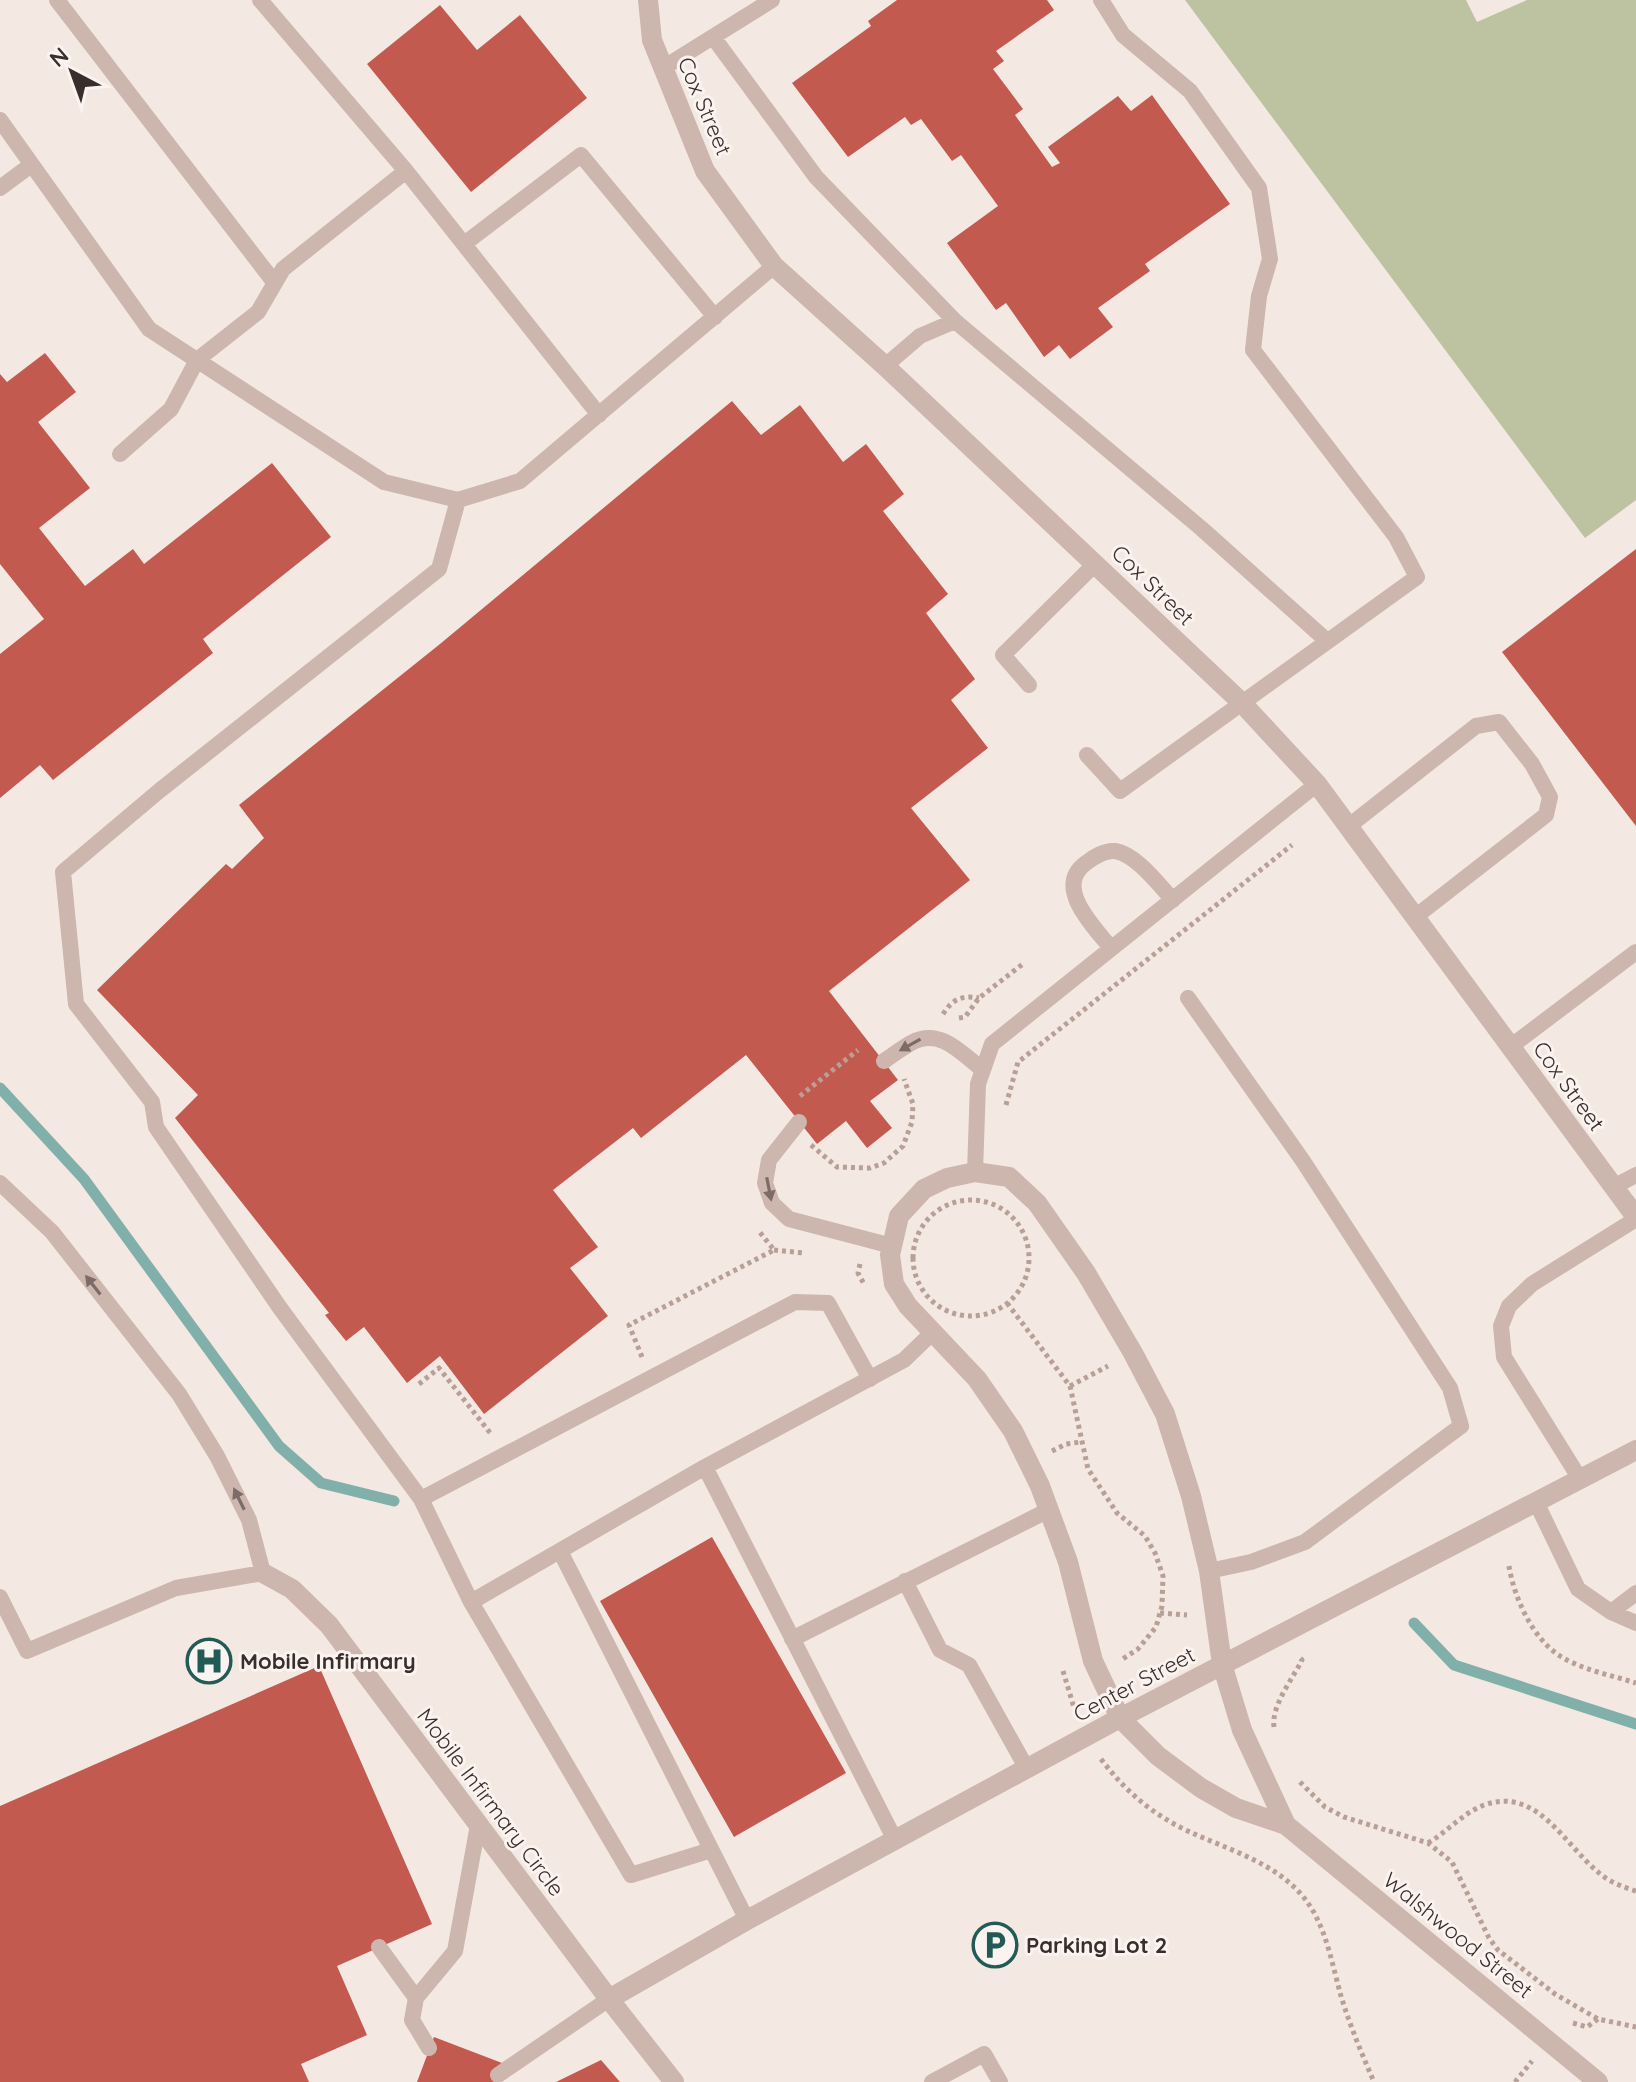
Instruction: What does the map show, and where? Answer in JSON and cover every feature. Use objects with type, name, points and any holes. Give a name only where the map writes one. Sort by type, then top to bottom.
[{"type":"street","name":"Cox Street","points":[[648,0],[652,40],[705,171],[774,266],[1096,563],[1241,702],[1317,784],[1636,1218]]},
{"type":"street","name":"Walshwood Street","points":[[975,1172],[1009,1177],[1037,1203],[1086,1273],[1165,1414],[1191,1496],[1209,1571],[1222,1664],[1242,1730],[1286,1825]]},
{"type":"street","points":[[892,1246],[899,1216],[924,1189],[947,1178],[975,1172]]},
{"type":"street","name":"Walshwood Street","points":[[892,1246],[890,1255],[894,1284],[908,1306],[977,1379],[1013,1431],[1049,1510],[1068,1562],[1093,1661],[1120,1718],[1158,1756],[1201,1788],[1236,1808],[1286,1825],[1598,2082]]},
{"type":"street","name":"Center Street","points":[[609,1999],[747,1920],[1120,1718],[1636,1450]]},
{"type":"street","name":"Mobile Infirmary Circle","points":[[263,1573],[292,1589],[329,1625],[674,2082]]},
{"type":"lane","points":[[57,0],[274,282]]},
{"type":"lane","points":[[260,0],[406,171],[599,415]]},
{"type":"lane","points":[[663,68],[772,0]]},
{"type":"lane","points":[[1087,755],[1120,791],[1417,577],[1396,537],[1253,350],[1259,296],[1270,259],[1259,188],[1190,91],[1123,35],[1101,0]]},
{"type":"lane","points":[[713,37],[816,177],[955,321],[1202,529],[1326,640]]},
{"type":"lane","points":[[0,120],[149,329],[384,482],[458,500],[520,481],[774,266]]},
{"type":"lane","points":[[464,244],[581,155],[715,317]]},
{"type":"lane","points":[[0,188],[31,165]]},
{"type":"lane","points":[[120,454],[171,409],[197,360],[258,312],[283,269],[406,171]]},
{"type":"lane","points":[[885,366],[920,336],[955,321]]},
{"type":"lane","points":[[458,500],[439,569],[159,791],[63,872],[76,1004],[152,1102],[156,1127],[280,1308],[421,1499],[471,1602],[631,1875],[711,1850]]},
{"type":"lane","points":[[1029,685],[1003,655],[1096,563]]},
{"type":"lane","points":[[1349,826],[1476,726],[1499,722],[1532,764],[1550,797],[1546,815],[1415,917]]},
{"type":"lane","points":[[975,1172],[978,1084],[992,1044],[1317,784]]},
{"type":"lane","points":[[1111,948],[1076,899],[1073,882],[1082,865],[1096,856],[1115,851],[1139,863],[1173,900]]},
{"type":"lane","points":[[1510,1047],[1636,952]]},
{"type":"lane","points":[[1188,998],[1303,1161],[1450,1388],[1461,1426],[1305,1542],[1251,1562],[1209,1571]]},
{"type":"lane","points":[[886,1059],[929,1036],[942,1038],[983,1070]]},
{"type":"lane","points":[[798,1124],[769,1160],[765,1183],[772,1203],[789,1219],[892,1246]]},
{"type":"lane","points":[[1613,1187],[1636,1175]]},
{"type":"lane","points":[[0,1183],[52,1232],[179,1394],[217,1456],[249,1520],[263,1573],[176,1588],[27,1651],[0,1597]]},
{"type":"lane","points":[[1580,1479],[1504,1357],[1501,1326],[1509,1306],[1532,1284],[1636,1218]]},
{"type":"lane","points":[[421,1499],[795,1302],[828,1303],[870,1379]]},
{"type":"lane","points":[[471,1602],[705,1467],[904,1360],[932,1333]]},
{"type":"lane","points":[[705,1467],[895,1840]]},
{"type":"lane","points":[[1536,1502],[1578,1589],[1611,1612],[1636,1623]]},
{"type":"lane","points":[[792,1639],[1049,1510]]},
{"type":"lane","points":[[560,1551],[747,1920]]},
{"type":"lane","points":[[905,1581],[940,1650],[969,1665],[1027,1769]]},
{"type":"lane","points":[[1611,1612],[1636,1593]]},
{"type":"lane","points":[[429,2048],[412,2020],[416,1998],[455,1951],[478,1825]]},
{"type":"lane","points":[[379,1947],[416,1998]]},
{"type":"lane","points":[[498,2075],[609,1999]]},
{"type":"lane","points":[[932,2082],[984,2054],[1000,2082]]},
{"type":"path","points":[[1004,1112],[1018,1062],[1292,845]]},
{"type":"path","points":[[979,998],[960,998],[950,1003],[940,1018],[965,1017],[979,998],[1024,963]]},
{"type":"path","points":[[874,1038],[886,1059],[903,1077],[913,1104],[912,1122],[903,1146],[884,1163],[870,1168],[837,1167],[819,1154],[798,1124],[782,1111],[874,1038]]},
{"type":"path","points":[[978,1200],[1003,1209],[1017,1221],[1026,1237],[1029,1255],[1027,1273],[1020,1290],[1007,1303],[989,1313],[969,1316],[950,1312],[933,1302],[920,1286],[913,1267],[914,1247],[921,1228],[935,1213],[950,1203],[978,1200]]},
{"type":"path","points":[[642,1358],[629,1325],[774,1250],[756,1228]]},
{"type":"path","points":[[865,1238],[858,1273],[866,1287]]},
{"type":"path","points":[[1007,1303],[1070,1386],[1088,1469],[1117,1513],[1145,1536],[1163,1576],[1156,1627],[1138,1649],[1111,1666]]},
{"type":"path","points":[[1070,1386],[1116,1361]]},
{"type":"path","points":[[419,1384],[439,1368],[490,1435],[504,1428]]},
{"type":"path","points":[[1044,1455],[1066,1444],[1081,1442]]},
{"type":"path","points":[[1509,1566],[1512,1582],[1531,1623],[1558,1655],[1636,1683]]},
{"type":"path","points":[[1160,1613],[1170,1616],[1195,1614]]},
{"type":"path","points":[[1275,1730],[1273,1720],[1302,1660],[1295,1654]]},
{"type":"path","points":[[1062,1668],[1078,1720]]},
{"type":"path","points":[[1101,1759],[1120,1783],[1149,1809],[1274,1871],[1305,1899],[1320,1927],[1357,2043],[1374,2082]]},
{"type":"path","points":[[1293,1775],[1325,1807],[1344,1817],[1428,1843],[1452,1862],[1489,1938],[1498,1950],[1555,1994],[1598,2019],[1636,2027]]},
{"type":"path","points":[[1428,1843],[1486,1804],[1517,1804],[1539,1812],[1563,1833],[1598,1873],[1636,1891]]},
{"type":"path","points":[[1564,2021],[1587,2027],[1598,2019]]},
{"type":"green space","points":[[1185,0],[1466,0],[1477,22],[1527,0],[1636,0],[1636,500],[1585,538]]},
{"type":"building","points":[[897,0],[1047,0],[1054,10],[996,51],[1004,61],[993,69],[1023,109],[1015,115],[1052,167],[1060,163],[1048,147],[1118,96],[1131,111],[1152,95],[1230,204],[1145,264],[1150,271],[1098,308],[1113,327],[1070,359],[1059,345],[1044,357],[1006,303],[996,310],[947,243],[998,206],[961,155],[952,161],[921,119],[911,125],[905,117],[848,157],[792,83],[871,26],[868,21]]},
{"type":"building","points":[[440,5],[477,50],[520,15],[587,98],[471,192],[367,64]]},
{"type":"building","points":[[45,353],[76,392],[38,422],[90,488],[39,528],[85,586],[133,549],[144,564],[272,463],[331,537],[203,639],[213,653],[53,780],[40,765],[0,798],[0,654],[44,619],[0,564],[0,374],[7,382]]},
{"type":"building","points":[[732,401],[761,435],[800,405],[843,462],[866,444],[904,494],[883,511],[948,594],[926,613],[975,679],[951,700],[988,748],[911,808],[970,880],[829,991],[898,1080],[870,1101],[892,1128],[867,1148],[846,1121],[817,1144],[746,1055],[641,1138],[633,1128],[553,1190],[598,1247],[570,1268],[608,1316],[484,1414],[440,1356],[407,1383],[364,1327],[346,1341],[325,1315],[329,1313],[175,1118],[198,1095],[97,990],[226,864],[232,869],[264,838],[239,805],[440,644]]},
{"type":"building","points":[[1636,549],[1636,826],[1502,652]]},
{"type":"building","points":[[712,1537],[846,1773],[734,1837],[600,1601]]},
{"type":"building","points":[[319,1666],[432,1924],[337,1966],[367,2035],[301,2064],[309,2082],[0,2082],[0,1806]]},
{"type":"building","points":[[434,2037],[502,2063],[495,2082],[417,2082]]},
{"type":"building","points":[[601,2060],[620,2082],[556,2082]]},
{"type":"waterway","points":[[0,1088],[84,1179],[279,1446],[321,1483],[394,1501]]},
{"type":"waterway","points":[[1414,1623],[1454,1665],[1636,1724]]},
{"type":"place","name":"Mobile Infirmary","points":[[209,1661]]},
{"type":"place","name":"Parking Lot 2","points":[[995,1945]]}]
